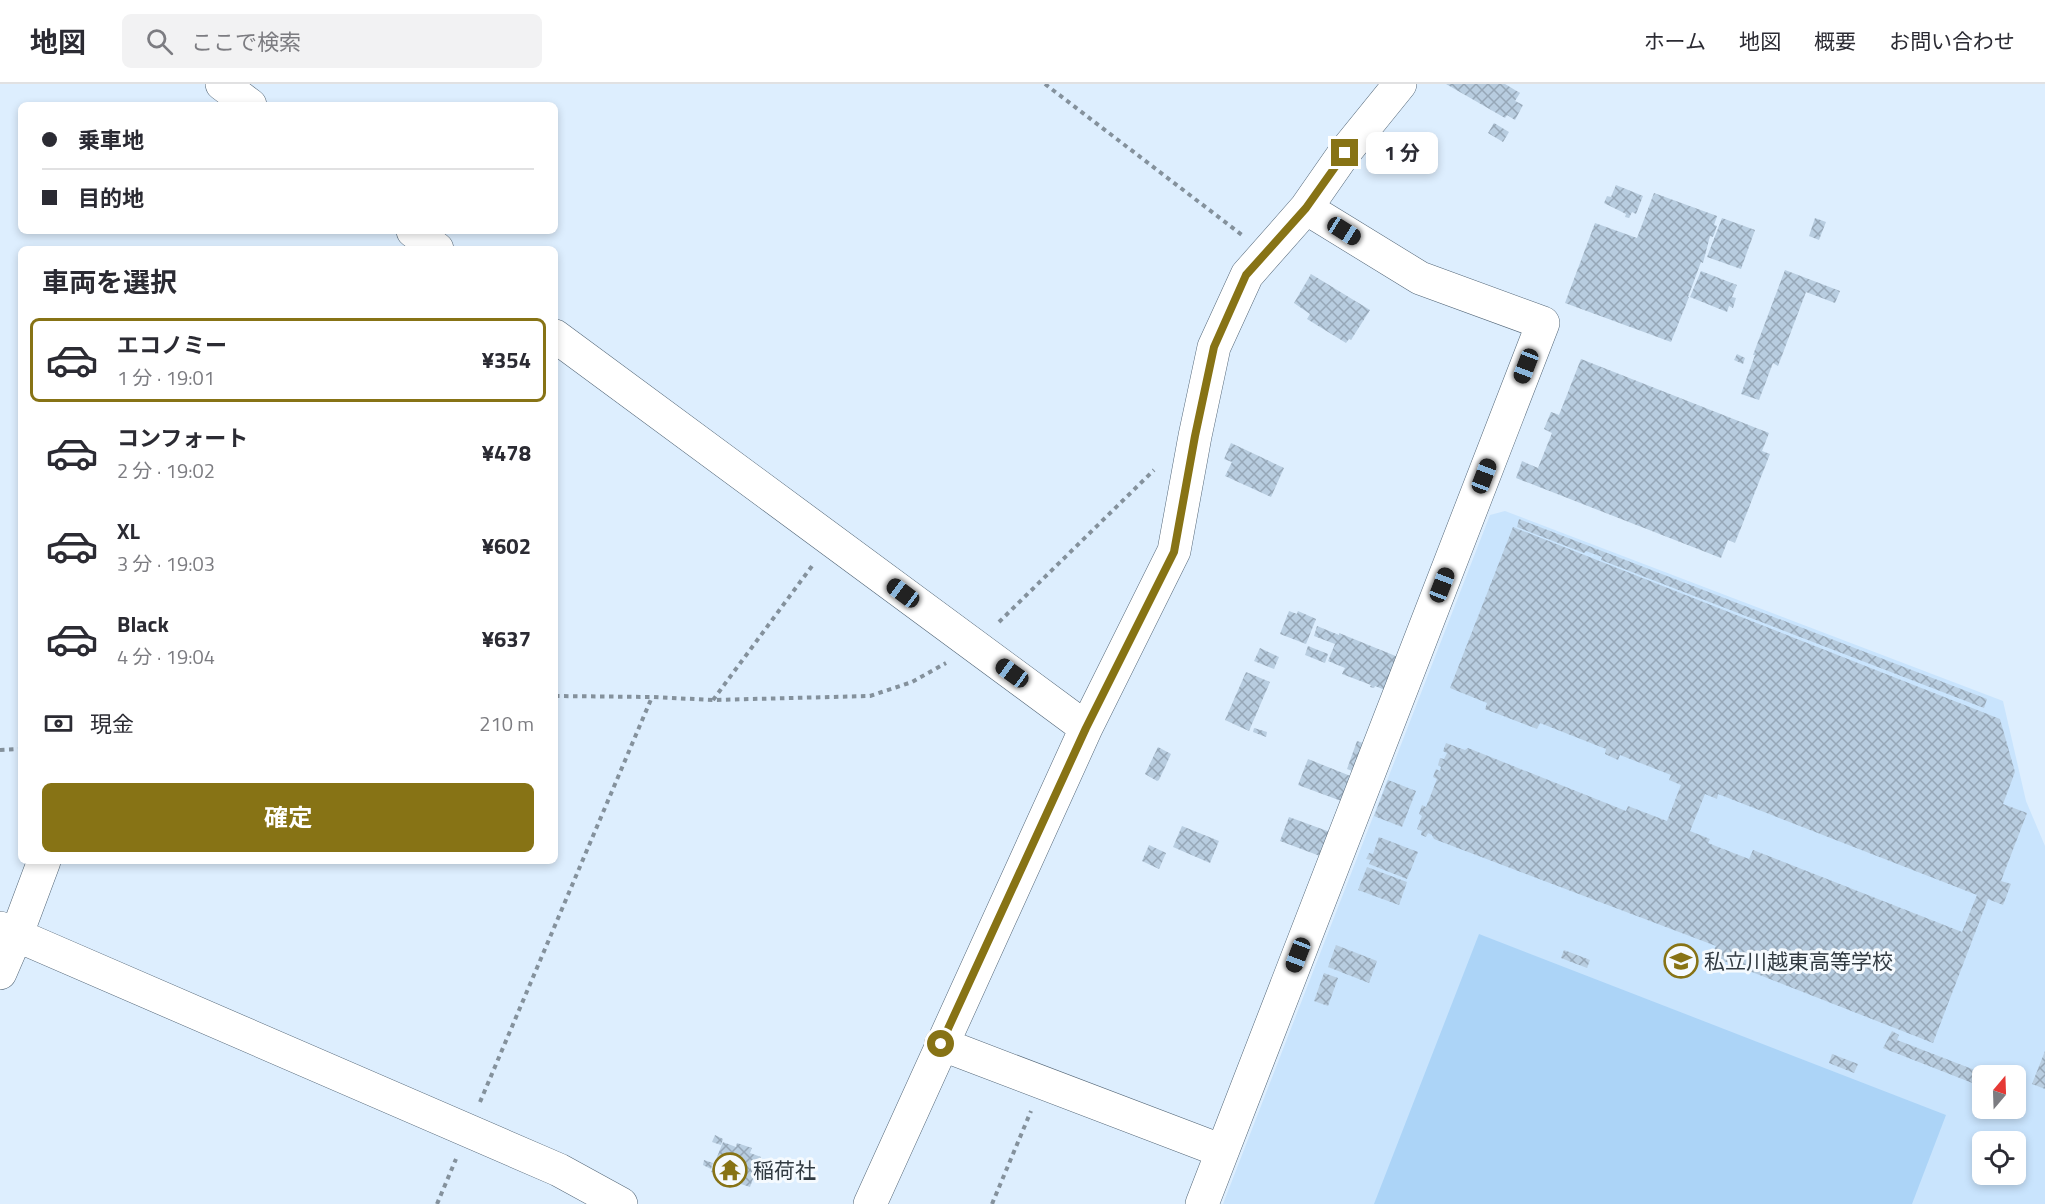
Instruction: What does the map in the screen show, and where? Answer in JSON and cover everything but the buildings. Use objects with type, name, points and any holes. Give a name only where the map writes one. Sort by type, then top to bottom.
[{"type":"street","points":[[222,84],[246,102]]},
{"type":"street","points":[[870,1204],[1086,728],[1174,552],[1214,347],[1246,275],[1306,208],[1345,153],[1400,84]]},
{"type":"street","points":[[1202,1204],[1543,323],[1420,278],[1306,208]]},
{"type":"street","points":[[417,234],[433,246]]},
{"type":"street","points":[[558,338],[1086,728]]},
{"type":"street","points":[[0,973],[8,932],[42,864]]},
{"type":"street","points":[[8,932],[469,1129],[559,1170],[621,1204]]},
{"type":"street","points":[[941,1044],[1222,1152]]},
{"type":"path","points":[[1044,84],[1265,253]]},
{"type":"path","points":[[713,700],[831,540]]},
{"type":"path","points":[[437,1204],[652,697]]},
{"type":"path","points":[[0,750],[18,749]]},
{"type":"path","points":[[992,1204],[1043,1083]]},
{"type":"shaded area","name":"私立川越東高等学校","points":[[1505,511],[2003,701],[2026,801],[2045,846],[2045,1204],[1223,1204],[1490,515]]},
{"type":"shaded area","points":[[1479,934],[1946,1115],[1912,1204],[1374,1204]]},
{"type":"place","name":"私立川越東高等学校","points":[[1681,961]]},
{"type":"place","name":"稲荷社","points":[[730,1170]]},
{"type":"route","points":[[941,1044],[1086,728],[1174,552],[1214,347],[1246,275],[1306,208],[1345,153]]}]
